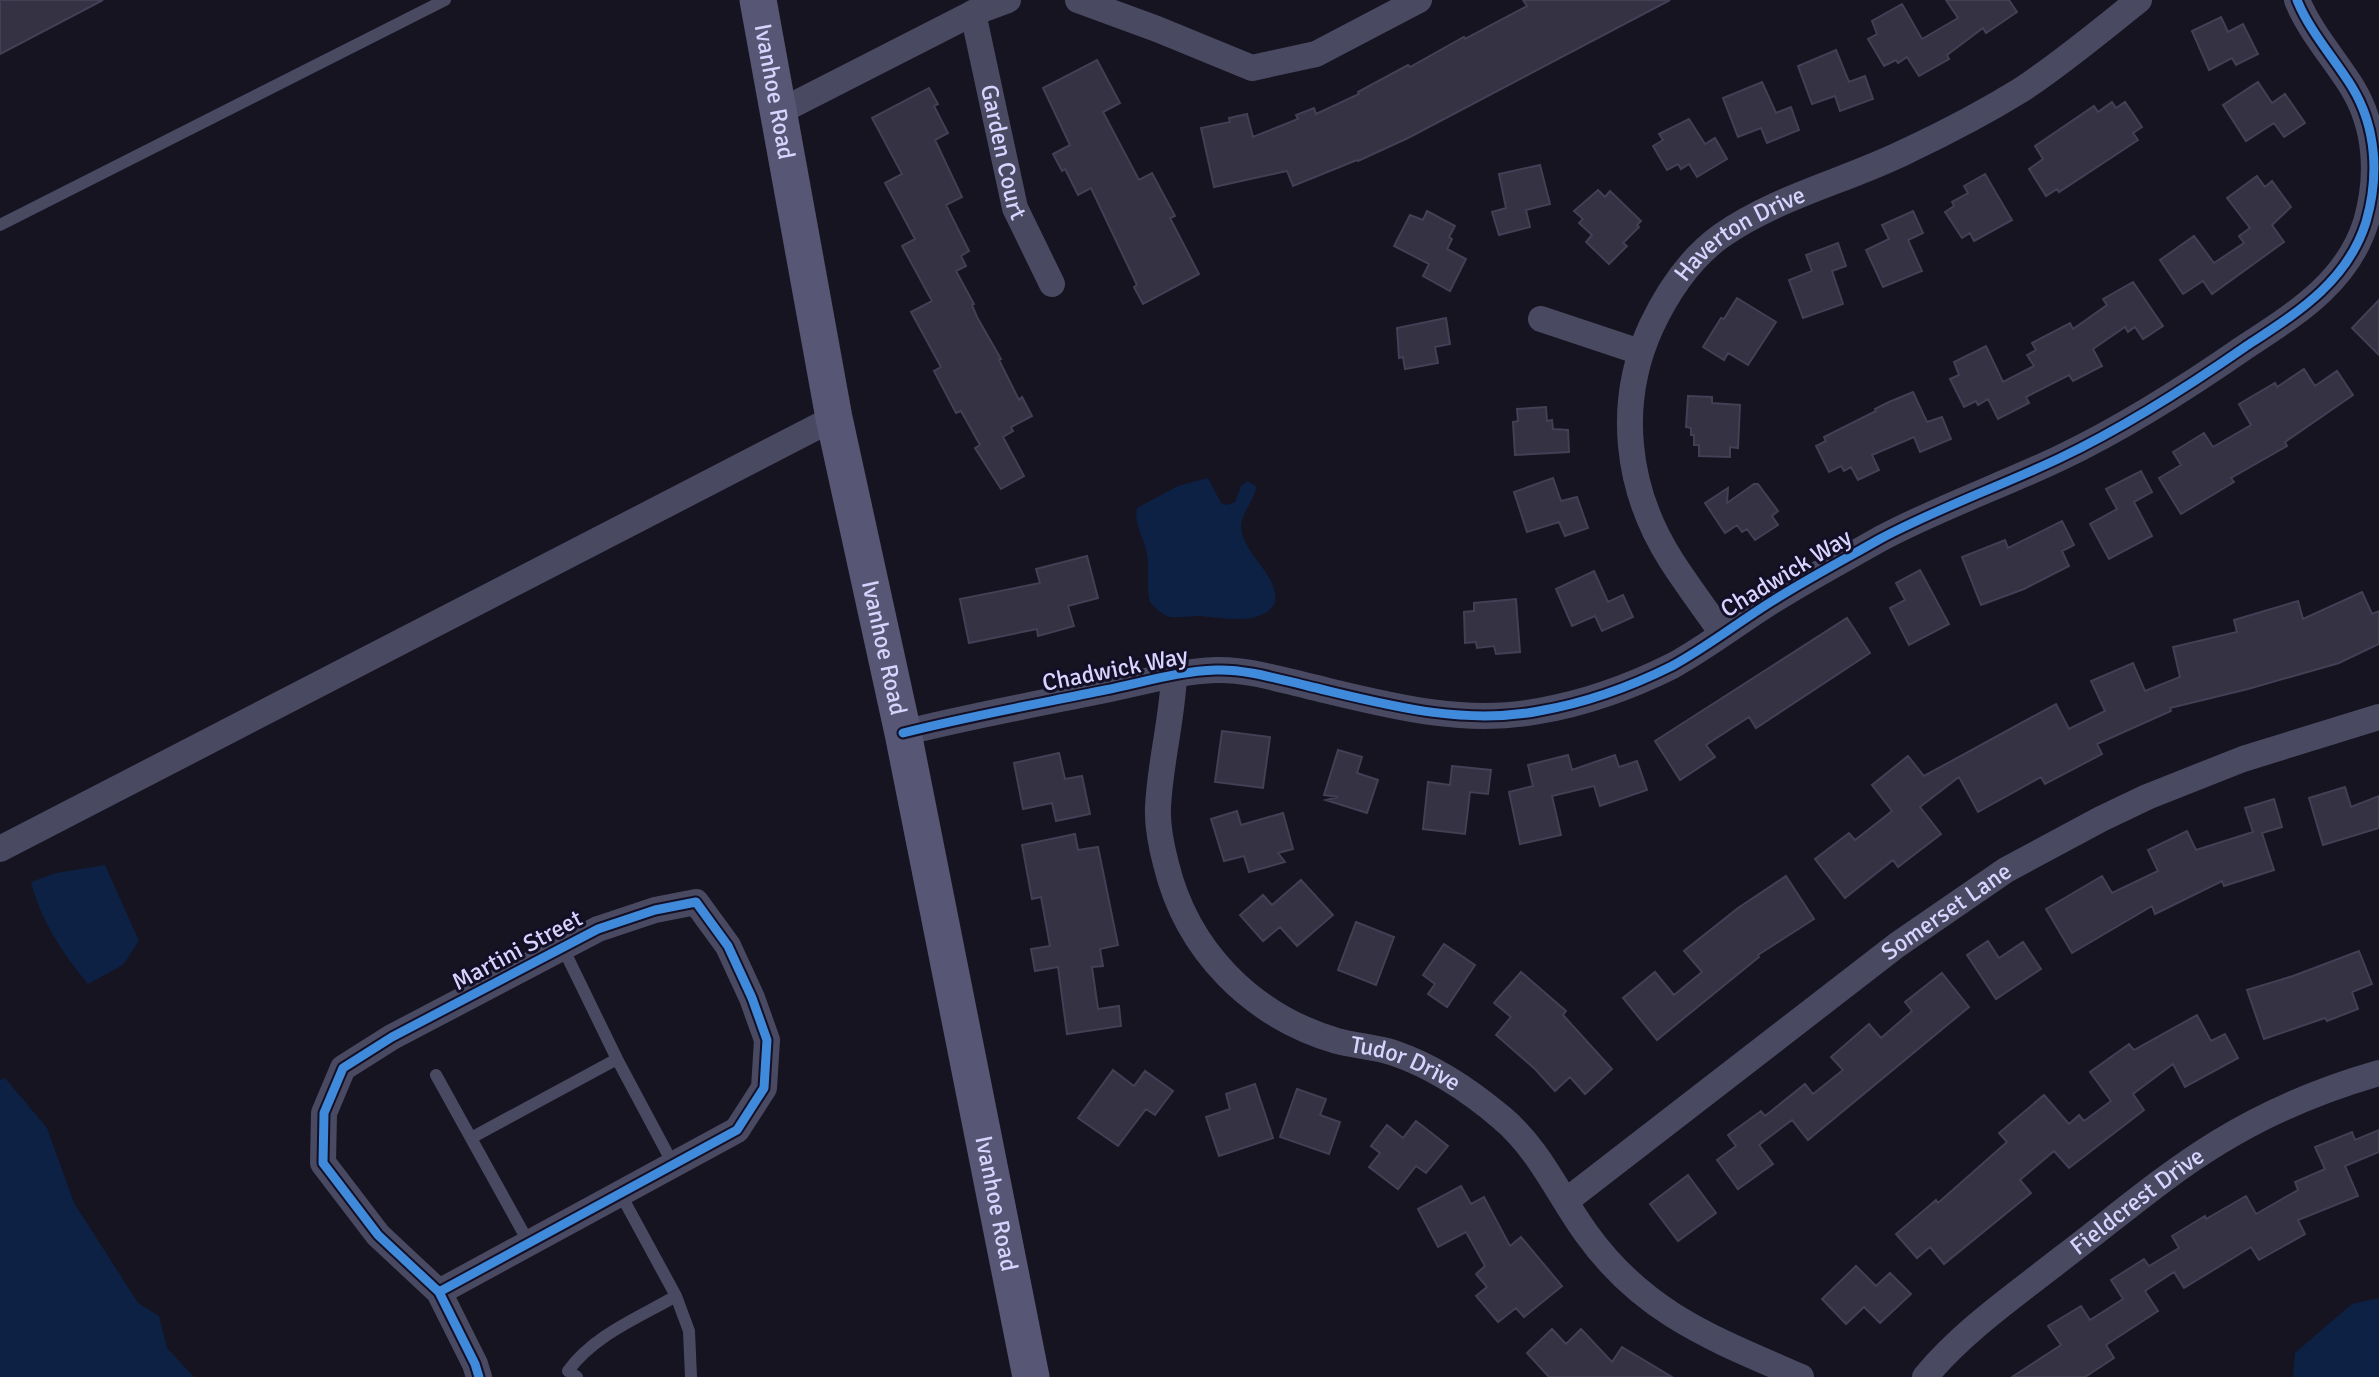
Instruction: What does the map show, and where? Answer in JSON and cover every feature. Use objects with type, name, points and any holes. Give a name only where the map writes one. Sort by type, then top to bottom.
[{"type":"main road","name":"Ivanhoe Road","points":[[758,0],[834,418],[903,733],[1031,1377]]},
{"type":"street","points":[[779,112],[973,13],[1008,0]]},
{"type":"street","points":[[1078,0],[1252,68],[1316,54],[1419,0]]},
{"type":"street","name":"Haverton Drive","points":[[1722,634],[1670,558],[1650,519],[1634,472],[1629,431],[1632,381],[1640,352],[1661,306],[1678,279],[1721,236],[1768,208],[1908,151],[2019,91],[2089,41],[2139,0]]},
{"type":"street","name":"Chadwick Way","points":[[903,733],[950,721],[1216,670],[1261,675],[1408,709],[1452,715],[1506,716],[1600,697],[1673,665],[1779,597],[1886,536],[2109,433],[2187,386],[2304,307],[2329,286],[2343,270],[2360,239],[2374,186],[2375,166],[2370,127],[2365,112],[2351,85],[2326,52],[2297,0]]},
{"type":"street","name":"Garden Court","points":[[973,13],[1015,208],[1052,284]]},
{"type":"street","points":[[1541,318],[1640,352]]},
{"type":"street","points":[[0,849],[834,418]]},
{"type":"street","name":"Tudor Drive","points":[[1174,676],[1172,716],[1161,769],[1159,836],[1171,886],[1194,936],[1213,962],[1232,982],[1288,1022],[1337,1041],[1393,1053],[1453,1080],[1504,1119],[1533,1150],[1586,1233],[1612,1266],[1657,1307],[1702,1334],[1801,1377]]},
{"type":"street","name":"Somerset Lane","points":[[1566,1201],[1897,945],[2006,870],[2101,818],[2147,797],[2243,759],[2379,717]]},
{"type":"street","name":"Martini Street","points":[[439,1292],[737,1130],[764,1088],[767,1040],[752,998],[728,946],[696,902],[655,910],[598,929],[392,1037],[343,1068],[324,1113],[323,1163],[378,1236],[439,1292],[479,1377]]},
{"type":"street","name":"Fieldcrest Drive","points":[[1924,1377],[1992,1312],[2188,1163],[2220,1142],[2298,1101],[2379,1073]]},
{"type":"lane","points":[[0,225],[445,0]]},
{"type":"lane","points":[[562,946],[617,1059],[673,1164]]},
{"type":"lane","points":[[471,1138],[617,1059]]},
{"type":"lane","points":[[436,1075],[529,1243]]},
{"type":"lane","points":[[620,1193],[676,1296],[689,1332],[691,1377]]},
{"type":"lane","points":[[577,1377],[568,1371],[581,1354],[602,1338],[676,1296]]},
{"type":"water","points":[[1208,478],[1221,503],[1227,505],[1235,502],[1241,486],[1247,481],[1256,486],[1241,526],[1245,542],[1268,576],[1275,593],[1275,603],[1260,616],[1238,619],[1170,617],[1150,602],[1147,553],[1137,523],[1137,508],[1178,486]]},
{"type":"water","points":[[105,865],[139,941],[123,965],[88,984],[54,936],[40,909],[31,882],[56,873]]},
{"type":"water","points":[[5,1078],[47,1128],[74,1203],[138,1303],[159,1316],[167,1348],[194,1377],[0,1377],[0,1080]]},
{"type":"water","points":[[2379,1298],[2379,1377],[2293,1377],[2295,1353],[2352,1304]]},
{"type":"building","points":[[0,0],[103,0],[0,54]]},
{"type":"building","points":[[1523,0],[1670,0],[1408,138],[1358,161],[1293,186],[1287,171],[1214,187],[1201,128],[1230,122],[1229,118],[1247,114],[1253,137],[1298,119],[1296,115],[1314,108],[1316,114],[1527,6]]},
{"type":"building","points":[[1946,0],[2009,0],[2017,12],[1986,33],[1983,28],[1947,55],[1949,59],[1919,76],[1907,57],[1898,63],[1896,60],[1884,66],[1868,39],[1877,34],[1872,21],[1902,4],[1922,39],[1958,18]]},
{"type":"building","points":[[2221,17],[2228,32],[2243,24],[2258,54],[2236,65],[2232,58],[2209,70],[2192,31]]},
{"type":"building","points":[[1836,50],[1849,82],[1865,76],[1873,99],[1840,111],[1835,96],[1812,104],[1798,66]]},
{"type":"building","points":[[1097,60],[1120,103],[1103,112],[1139,180],[1152,173],[1175,216],[1170,218],[1199,274],[1143,304],[1134,287],[1137,285],[1091,188],[1078,195],[1065,169],[1062,171],[1053,154],[1070,145],[1043,88]]},
{"type":"building","points":[[1762,82],[1776,113],[1791,107],[1799,130],[1767,143],[1761,128],[1738,137],[1723,98]]},
{"type":"building","points":[[2258,82],[2272,103],[2285,94],[2305,123],[2284,137],[2274,123],[2246,141],[2223,105]]},
{"type":"building","points":[[929,88],[938,104],[934,106],[948,133],[935,140],[962,197],[946,205],[969,251],[961,256],[966,266],[956,271],[1019,400],[1022,397],[1032,416],[1011,427],[1013,431],[1003,437],[1024,476],[1001,489],[975,448],[980,445],[961,411],[956,413],[934,371],[941,367],[911,312],[932,301],[902,246],[915,239],[885,183],[902,174],[872,118]]},
{"type":"building","points":[[2112,102],[2116,108],[2125,102],[2142,127],[2133,133],[2138,140],[2059,192],[2057,189],[2046,196],[2029,169],[2043,159],[2035,146],[2094,106],[2098,112]]},
{"type":"building","points":[[1689,119],[1705,144],[1715,138],[1727,159],[1697,177],[1689,164],[1681,169],[1678,164],[1667,170],[1653,146],[1663,140],[1659,134]]},
{"type":"building","points":[[1540,165],[1550,204],[1526,210],[1530,227],[1499,235],[1492,212],[1506,208],[1499,174]]},
{"type":"building","points":[[1985,174],[2012,220],[1974,241],[1970,233],[1962,238],[1945,212],[1954,206],[1952,202],[1968,193],[1964,186]]},
{"type":"building","points":[[2257,176],[2265,187],[2272,181],[2291,207],[2272,225],[2284,242],[2212,294],[2203,281],[2183,294],[2160,260],[2194,236],[2214,263],[2244,243],[2239,236],[2250,228],[2227,198]]},
{"type":"building","points":[[1598,190],[1605,197],[1610,191],[1641,221],[1637,225],[1639,227],[1623,243],[1627,246],[1609,264],[1586,242],[1592,235],[1579,223],[1583,219],[1574,211]]},
{"type":"building","points":[[1427,211],[1455,226],[1447,249],[1466,259],[1450,291],[1423,276],[1429,264],[1394,246],[1410,215],[1423,220]]},
{"type":"building","points":[[1913,211],[1923,233],[1908,240],[1922,271],[1883,287],[1866,250],[1889,239],[1882,225]]},
{"type":"building","points":[[1838,243],[1846,266],[1832,271],[1843,304],[1803,318],[1789,280],[1812,271],[1806,255]]},
{"type":"building","points":[[2133,282],[2163,326],[2143,339],[2135,327],[2128,332],[2125,327],[2093,349],[2102,366],[2073,381],[2069,375],[2026,397],[2029,403],[1998,419],[1988,399],[1978,405],[1976,401],[1964,407],[1950,379],[1959,375],[1954,362],[1986,346],[2003,382],[2034,366],[2027,355],[2036,350],[2032,343],[2070,323],[2073,329],[2107,305],[2103,299]]},
{"type":"building","points":[[1737,298],[1776,322],[1748,365],[1728,353],[1724,360],[1703,347]]},
{"type":"building","points":[[2379,300],[2379,355],[2352,328]]},
{"type":"building","points":[[1446,318],[1450,344],[1435,347],[1438,363],[1405,369],[1403,357],[1399,358],[1397,328]]},
{"type":"building","points":[[2304,369],[2315,386],[2337,371],[2353,395],[2285,442],[2287,446],[2231,478],[2234,482],[2181,514],[2159,478],[2181,465],[2173,452],[2204,433],[2213,447],[2251,425],[2239,404],[2275,383],[2277,387]]},
{"type":"building","points":[[1913,392],[1927,422],[1942,417],[1951,439],[1920,452],[1914,437],[1872,455],[1879,470],[1858,480],[1851,467],[1844,471],[1841,466],[1829,472],[1816,446],[1826,441],[1824,437]]},
{"type":"building","points":[[1688,396],[1712,397],[1712,403],[1740,405],[1738,448],[1730,447],[1730,457],[1699,456],[1699,445],[1694,445],[1691,428],[1686,427]]},
{"type":"building","points":[[1546,407],[1547,421],[1552,420],[1553,429],[1568,430],[1569,452],[1515,455],[1513,422],[1518,421],[1517,409]]},
{"type":"building","points":[[2141,471],[2152,492],[2134,502],[2152,536],[2109,559],[2090,524],[2117,509],[2106,489]]},
{"type":"building","points":[[1553,478],[1561,501],[1577,497],[1588,528],[1565,536],[1559,522],[1527,532],[1514,492]]},
{"type":"building","points":[[1758,484],[1778,511],[1772,516],[1778,525],[1755,540],[1747,529],[1742,532],[1737,525],[1725,533],[1705,503],[1728,488],[1727,503]]},
{"type":"building","points":[[2062,521],[2074,545],[2062,551],[2069,566],[2024,589],[1981,605],[1962,557],[2005,540],[2008,548]]},
{"type":"building","points":[[1087,556],[1098,598],[1068,606],[1074,626],[1038,636],[1037,629],[969,643],[960,599],[1040,583],[1036,569]]},
{"type":"building","points":[[1920,570],[1949,624],[1909,645],[1890,608],[1905,600],[1896,583]]},
{"type":"building","points":[[1594,571],[1608,602],[1623,595],[1633,617],[1602,631],[1595,616],[1572,626],[1556,589]]},
{"type":"building","points":[[2362,592],[2372,614],[2379,611],[2379,644],[2339,663],[2170,708],[2171,711],[2097,744],[2102,754],[2045,784],[2041,777],[1978,812],[1959,777],[1920,807],[1941,834],[1898,867],[1893,860],[1845,898],[1815,859],[1849,833],[1855,840],[1892,811],[1872,785],[1908,756],[1924,776],[2056,704],[2069,729],[2105,711],[2091,681],[2133,663],[2145,691],[2180,677],[2173,647],[2237,632],[2234,620],[2298,601],[2303,619]]},
{"type":"building","points":[[1516,599],[1520,652],[1496,654],[1494,646],[1477,648],[1476,642],[1465,643],[1464,612],[1474,611],[1474,603]]},
{"type":"building","points":[[1847,618],[1870,653],[1756,728],[1749,717],[1706,745],[1715,757],[1680,780],[1655,741]]},
{"type":"building","points":[[1222,731],[1270,737],[1263,788],[1215,782]]},
{"type":"building","points":[[1338,750],[1362,757],[1357,773],[1378,780],[1367,813],[1326,800],[1338,797],[1324,795]]},
{"type":"building","points":[[1059,753],[1065,779],[1082,776],[1090,814],[1056,821],[1052,803],[1023,809],[1014,763]]},
{"type":"building","points":[[1568,755],[1572,770],[1615,755],[1619,767],[1637,761],[1647,790],[1600,806],[1594,786],[1552,796],[1561,835],[1520,844],[1509,792],[1533,786],[1528,765]]},
{"type":"building","points":[[1452,766],[1491,770],[1488,794],[1470,792],[1465,834],[1423,829],[1428,782],[1450,785]]},
{"type":"building","points":[[2345,787],[2351,807],[2379,796],[2379,828],[2323,845],[2309,798]]},
{"type":"building","points":[[2274,799],[2282,827],[2262,833],[2274,870],[2224,886],[2222,881],[2155,914],[2152,906],[2072,953],[2046,909],[2102,876],[2112,893],[2158,871],[2148,850],[2187,831],[2196,850],[2253,832],[2245,808]]},
{"type":"building","points":[[1237,811],[1241,825],[1283,813],[1293,849],[1278,853],[1285,862],[1249,872],[1244,856],[1224,861],[1211,819]]},
{"type":"building","points":[[1075,834],[1078,850],[1098,847],[1118,945],[1100,949],[1103,966],[1092,967],[1098,1009],[1119,1006],[1121,1026],[1067,1034],[1058,967],[1035,971],[1031,949],[1050,946],[1041,897],[1032,899],[1022,845]]},
{"type":"building","points":[[1786,876],[1814,919],[1758,955],[1759,957],[1657,1040],[1623,998],[1655,972],[1674,995],[1702,972],[1684,951],[1738,908]]},
{"type":"building","points":[[1301,880],[1333,915],[1297,946],[1280,927],[1263,941],[1240,915],[1263,895],[1272,905]]},
{"type":"building","points":[[1356,922],[1394,937],[1376,985],[1338,970]]},
{"type":"building","points":[[1988,941],[1999,958],[2023,942],[2041,969],[1996,999],[1967,955]]},
{"type":"building","points":[[1444,944],[1475,965],[1447,1007],[1428,994],[1435,984],[1423,975]]},
{"type":"building","points":[[2359,951],[2372,984],[2352,992],[2358,1009],[2264,1039],[2247,990]]},
{"type":"building","points":[[1521,972],[1566,1011],[1563,1015],[1612,1069],[1585,1094],[1570,1077],[1555,1091],[1535,1069],[1496,1035],[1511,1017],[1494,1003]]},
{"type":"building","points":[[1942,973],[1969,1007],[1808,1140],[1792,1120],[1759,1145],[1773,1164],[1738,1189],[1717,1160],[1736,1146],[1728,1135],[1761,1111],[1765,1116],[1805,1084],[1813,1094],[1843,1070],[1831,1057],[1869,1024],[1881,1038],[1912,1011],[1905,1002]]},
{"type":"building","points":[[2197,1015],[2211,1041],[2225,1034],[2238,1058],[2185,1087],[2173,1064],[2133,1094],[2144,1110],[2069,1168],[2054,1151],[2020,1180],[2031,1193],[1944,1264],[1930,1247],[1917,1258],[1896,1234],[1936,1200],[1938,1203],[2007,1142],[1999,1133],[2044,1095],[2069,1124],[2079,1115],[2084,1121],[2111,1101],[2090,1072],[2129,1044],[2134,1050]]},
{"type":"building","points":[[1113,1070],[1134,1086],[1145,1071],[1173,1091],[1155,1115],[1146,1109],[1118,1146],[1078,1118]]},
{"type":"building","points":[[1255,1084],[1273,1138],[1219,1156],[1206,1117],[1230,1109],[1226,1094]]},
{"type":"building","points":[[1297,1089],[1326,1099],[1320,1115],[1340,1122],[1329,1154],[1280,1137]]},
{"type":"building","points":[[1416,1121],[1448,1146],[1426,1173],[1416,1166],[1398,1189],[1369,1167],[1380,1153],[1371,1146],[1387,1125],[1403,1138]]},
{"type":"building","points":[[2379,1130],[2379,1152],[2345,1166],[2358,1196],[2298,1220],[2305,1234],[2259,1260],[2251,1247],[2184,1288],[2174,1272],[2145,1291],[2158,1311],[2106,1345],[2114,1358],[2085,1377],[2012,1377],[2061,1345],[2048,1326],[2081,1306],[2090,1320],[2123,1299],[2111,1280],[2144,1259],[2149,1266],[2179,1248],[2172,1236],[2246,1196],[2256,1214],[2298,1190],[2295,1182],[2325,1169],[2315,1147],[2352,1132],[2355,1140]]},
{"type":"building","points":[[1688,1175],[1716,1213],[1678,1241],[1650,1204]]},
{"type":"building","points":[[1461,1186],[1471,1204],[1484,1197],[1510,1246],[1521,1237],[1562,1286],[1524,1317],[1516,1308],[1498,1322],[1476,1296],[1487,1287],[1476,1274],[1485,1266],[1466,1232],[1438,1247],[1418,1209]]},
{"type":"building","points":[[1856,1266],[1876,1286],[1890,1273],[1911,1294],[1880,1323],[1864,1307],[1846,1324],[1822,1299]]},
{"type":"building","points":[[1552,1329],[1566,1344],[1581,1329],[1612,1362],[1622,1347],[1672,1377],[1549,1377],[1527,1353]]},
{"type":"cycle path","points":[[903,733],[1202,671],[1250,673],[1394,706],[1481,716],[1510,715],[1573,704],[1640,681],[1672,666],[1787,592],[1880,539],[2060,458],[2132,420],[2282,322],[2333,280],[2357,244],[2366,222],[2373,188],[2371,136],[2367,119],[2352,87],[2309,23],[2297,0]]},
{"type":"cycle path","points":[[439,1292],[737,1130],[764,1088],[767,1040],[752,998],[728,946],[696,902],[655,910],[598,929],[392,1037],[343,1068],[324,1113],[323,1163],[378,1235],[439,1292],[479,1377]]}]
